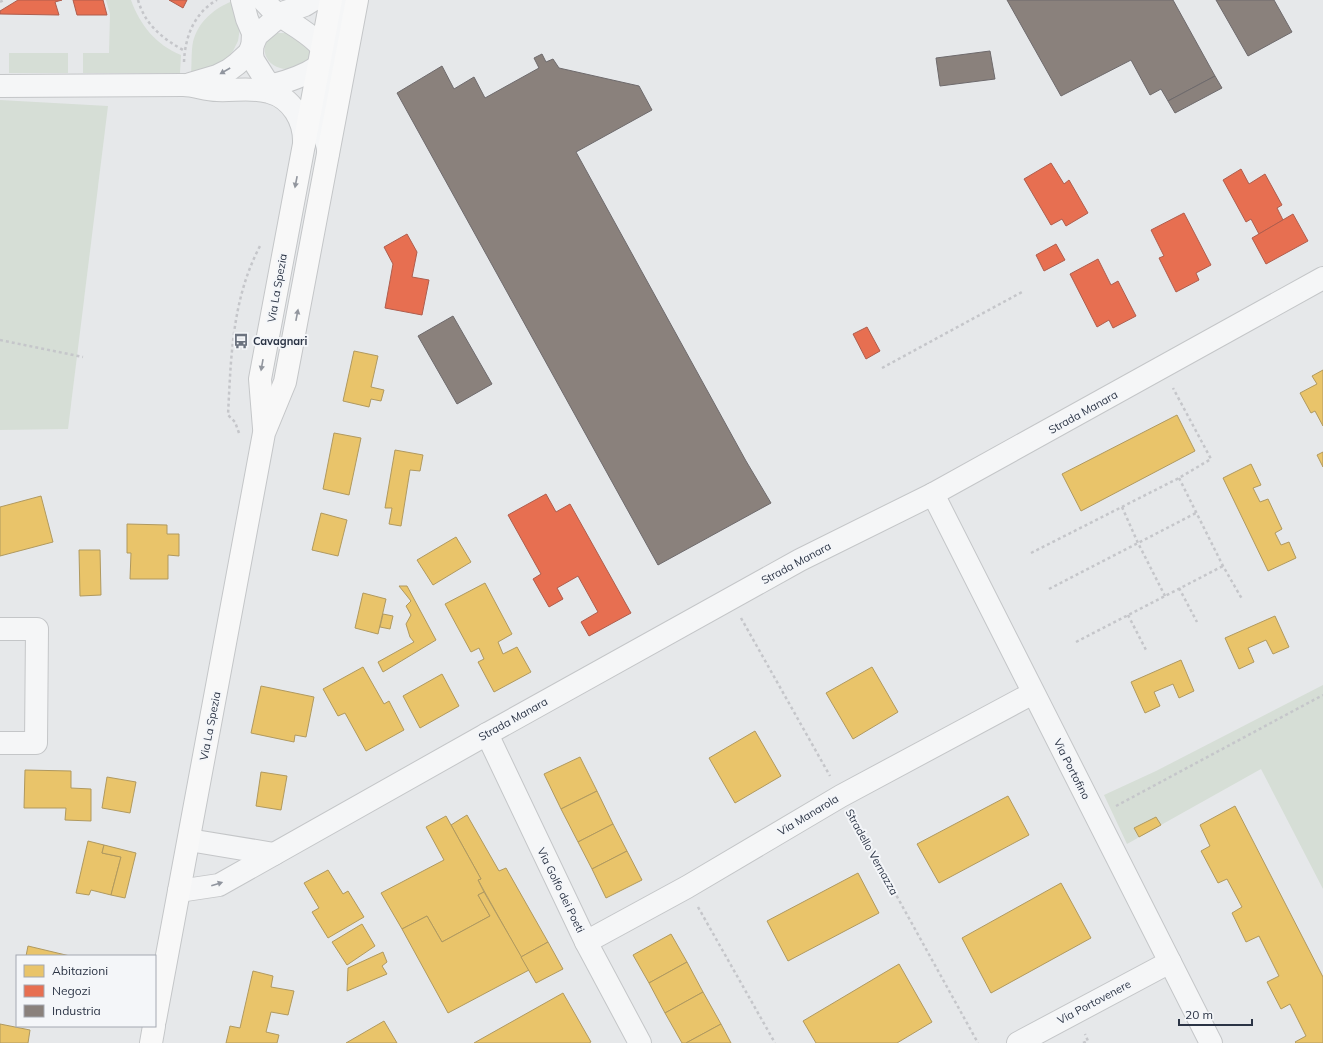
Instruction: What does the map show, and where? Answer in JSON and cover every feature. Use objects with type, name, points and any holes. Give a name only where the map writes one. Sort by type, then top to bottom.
[{"type":"main road","name":"Via La Spezia","points":[[264,433],[260,379],[304,144],[322,57],[331,0]]},
{"type":"main road","name":"Via La Spezia","points":[[156,1015],[264,433],[285,382],[357,0]]},
{"type":"main road","points":[[151,1043],[154,1027]]},
{"type":"street","name":"Via La Spezia","points":[[242,0],[256,47],[277,93],[292,107],[300,118],[304,144]]},
{"type":"street","points":[[263,0],[272,6],[297,12],[322,57]]},
{"type":"street","name":"Via La Spezia","points":[[183,85],[191,85],[208,90],[245,90],[277,93],[291,80],[304,75],[322,57],[333,51],[344,0]]},
{"type":"street","points":[[0,86],[191,84],[217,76],[238,64],[297,12]]},
{"type":"street","points":[[256,47],[262,72],[270,77],[280,80],[291,80]]},
{"type":"street","name":"Via La Spezia","points":[[322,57],[330,66],[330,76],[321,125],[328,144],[328,152]]},
{"type":"street","name":"Strada Manara","points":[[179,891],[219,885],[730,598],[800,560],[933,494],[1323,278]]},
{"type":"street","name":"Via Portofino","points":[[933,494],[1211,1043]]},
{"type":"street","points":[[0,629],[37,629],[36,743],[0,743]]},
{"type":"street","name":"Via Manarola","points":[[586,942],[687,887],[841,796],[1033,693]]},
{"type":"street","name":"Via Golfo dei Poeti","points":[[487,734],[586,942],[640,1043]]},
{"type":"street","points":[[189,840],[274,854]]},
{"type":"street","name":"Via Portovenere","points":[[1018,1043],[1170,962]]},
{"type":"path","points":[[0,2],[4,0]]},
{"type":"path","points":[[138,0],[145,17],[153,28],[173,45],[185,51]]},
{"type":"path","points":[[183,85],[185,51],[187,39],[192,26],[204,10],[217,0]]},
{"type":"path","points":[[240,435],[235,422],[228,415],[232,341],[240,297],[256,254],[263,240]]},
{"type":"path","points":[[882,368],[1022,292]]},
{"type":"path","points":[[0,340],[83,357]]},
{"type":"path","points":[[1031,553],[1179,478],[1211,459],[1162,368]]},
{"type":"path","points":[[1179,478],[1223,566],[1242,599]]},
{"type":"path","points":[[1122,507],[1138,543],[1165,596]]},
{"type":"path","points":[[1049,589],[1196,513]]},
{"type":"path","points":[[1076,642],[1223,566]]},
{"type":"path","points":[[1179,588],[1197,622]]},
{"type":"path","name":"Stradello Vernazza","points":[[730,598],[978,1043]]},
{"type":"path","points":[[1128,615],[1146,650]]},
{"type":"path","points":[[1096,817],[1323,695]]},
{"type":"path","points":[[687,887],[774,1043]]},
{"type":"shaded area","points":[[106,0],[131,0],[139,18],[150,33],[164,46],[181,55],[180,73],[83,73],[83,53],[109,53],[110,14]]},
{"type":"shaded area","points":[[235,0],[240,28],[238,41],[233,51],[223,63],[191,73],[192,50],[195,34],[203,21],[221,7]]},
{"type":"shaded area","points":[[277,33],[290,33],[299,37],[311,51],[311,56],[306,65],[292,69],[279,68],[268,60],[265,49],[266,43],[270,37]]},
{"type":"shaded area","points":[[9,53],[68,53],[68,73],[9,73]]},
{"type":"shaded area","points":[[0,100],[108,106],[68,429],[0,430]]},
{"type":"shaded area","points":[[1323,685],[1323,889],[1261,769],[1127,844],[1104,795],[1156,771]]},
{"type":"building: Abitazioni","points":[[354,351],[378,356],[371,387],[384,390],[381,401],[371,399],[369,407],[343,401]]},
{"type":"building: Abitazioni","points":[[1323,370],[1323,426],[1315,411],[1311,413],[1300,393],[1317,384],[1312,376]]},
{"type":"building: Abitazioni","points":[[1177,415],[1195,451],[1081,511],[1062,474]]},
{"type":"building: Abitazioni","points":[[334,433],[361,438],[349,495],[323,489]]},
{"type":"building: Abitazioni","points":[[395,450],[423,455],[420,471],[410,470],[401,526],[389,524],[392,508],[385,508]]},
{"type":"building: Abitazioni","points":[[1323,452],[1323,467],[1317,455]]},
{"type":"building: Abitazioni","points":[[1251,464],[1261,485],[1253,488],[1260,502],[1268,499],[1282,529],[1275,533],[1281,545],[1289,542],[1296,558],[1268,571],[1223,478]]},
{"type":"building: Abitazioni","points":[[41,496],[53,542],[0,556],[0,507]]},
{"type":"building: Abitazioni","points":[[321,513],[347,520],[338,556],[312,550]]},
{"type":"building: Abitazioni","points":[[127,524],[167,525],[167,534],[179,534],[179,556],[168,555],[168,579],[130,579],[131,553],[127,553]]},
{"type":"building: Abitazioni","points":[[456,537],[471,562],[433,585],[417,560]]},
{"type":"building: Abitazioni","points":[[79,550],[100,550],[101,595],[80,596]]},
{"type":"building: Abitazioni","points":[[485,583],[512,634],[498,642],[503,654],[517,647],[531,672],[494,692],[478,662],[484,659],[479,648],[471,652],[445,604]]},
{"type":"building: Abitazioni","points":[[399,586],[407,586],[436,640],[383,672],[378,662],[414,642],[410,637],[406,624],[411,615],[406,606],[411,601]]},
{"type":"building: Abitazioni","points":[[363,593],[386,599],[378,634],[355,628]]},
{"type":"building: Abitazioni","points":[[383,614],[393,616],[390,629],[380,627]]},
{"type":"building: Abitazioni","points":[[1275,616],[1289,647],[1273,654],[1266,640],[1248,648],[1254,662],[1239,669],[1225,638]]},
{"type":"building: Abitazioni","points":[[1181,660],[1194,691],[1179,698],[1173,684],[1154,692],[1160,706],[1145,713],[1131,682]]},
{"type":"building: Abitazioni","points":[[363,667],[384,704],[389,701],[404,730],[366,751],[345,713],[338,716],[323,689]]},
{"type":"building: Abitazioni","points":[[872,667],[898,712],[853,739],[826,693]]},
{"type":"building: Abitazioni","points":[[442,674],[459,706],[420,728],[403,696]]},
{"type":"building: Abitazioni","points":[[261,686],[314,697],[306,737],[295,735],[294,742],[251,733]]},
{"type":"building: Abitazioni","points":[[755,731],[781,776],[735,803],[709,758]]},
{"type":"building: Abitazioni","points":[[580,757],[597,791],[561,809],[544,774]]},
{"type":"building: Abitazioni","points":[[25,770],[71,771],[71,788],[91,789],[91,821],[65,820],[66,808],[24,808]]},
{"type":"building: Abitazioni","points":[[261,772],[287,776],[281,810],[256,806]]},
{"type":"building: Abitazioni","points":[[107,777],[136,782],[130,813],[102,808]]},
{"type":"building: Abitazioni","points":[[597,791],[613,824],[578,842],[561,809]]},
{"type":"building: Abitazioni","points":[[1008,796],[1029,835],[939,883],[917,844]]},
{"type":"building: Abitazioni","points":[[1235,806],[1323,977],[1323,1043],[1295,1042],[1306,1036],[1290,1004],[1281,1009],[1267,982],[1279,976],[1259,936],[1246,942],[1232,913],[1242,907],[1227,879],[1218,883],[1201,851],[1210,846],[1200,825]]},
{"type":"building: Abitazioni","points":[[467,815],[499,871],[506,868],[548,942],[521,957],[478,880],[481,879],[451,825]]},
{"type":"building: Abitazioni","points":[[446,816],[481,879],[478,880],[484,892],[478,895],[490,916],[442,942],[427,916],[402,929],[381,893],[444,860],[426,827]]},
{"type":"building: Abitazioni","points":[[1156,817],[1161,825],[1139,837],[1134,828]]},
{"type":"building: Abitazioni","points":[[613,824],[627,851],[592,869],[578,842]]},
{"type":"building: Abitazioni","points":[[88,841],[104,845],[102,853],[121,857],[111,895],[91,890],[89,895],[76,893]]},
{"type":"building: Abitazioni","points":[[104,845],[136,853],[125,898],[111,895],[121,857],[102,853]]},
{"type":"building: Abitazioni","points":[[627,851],[642,880],[606,898],[592,869]]},
{"type":"building: Abitazioni","points":[[328,870],[343,894],[348,891],[364,917],[328,938],[312,912],[319,908],[304,883]]},
{"type":"building: Abitazioni","points":[[858,873],[879,913],[788,961],[767,921]]},
{"type":"building: Abitazioni","points":[[1061,883],[1091,938],[991,993],[962,938]]},
{"type":"building: Abitazioni","points":[[484,892],[529,970],[448,1013],[402,929],[427,916],[442,942],[490,916],[478,895]]},
{"type":"building: Abitazioni","points":[[362,924],[375,946],[347,965],[332,942]]},
{"type":"building: Abitazioni","points":[[671,934],[687,962],[649,983],[633,955]]},
{"type":"building: Abitazioni","points":[[548,942],[563,969],[536,983],[521,957]]},
{"type":"building: Abitazioni","points":[[28,946],[66,955],[26,955]]},
{"type":"building: Abitazioni","points":[[383,952],[387,962],[382,966],[387,974],[347,991],[348,968]]},
{"type":"building: Abitazioni","points":[[687,962],[703,992],[665,1013],[649,983]]},
{"type":"building: Abitazioni","points":[[899,964],[932,1022],[897,1043],[816,1043],[803,1021]]},
{"type":"building: Abitazioni","points":[[253,971],[273,976],[271,987],[294,991],[288,1015],[271,1012],[266,1032],[279,1035],[277,1043],[226,1043],[230,1026],[240,1028]]},
{"type":"building: Abitazioni","points":[[703,992],[721,1024],[686,1043],[682,1043],[665,1013]]},
{"type":"building: Abitazioni","points":[[563,993],[591,1042],[474,1043]]},
{"type":"building: Abitazioni","points":[[384,1021],[397,1043],[346,1043]]},
{"type":"building: Abitazioni","points":[[0,1024],[30,1030],[28,1043],[0,1043]]},
{"type":"building: Abitazioni","points":[[721,1024],[731,1043],[686,1043]]},
{"type":"building: Negozi","points":[[18,0],[62,0],[55,2],[59,15],[0,14],[0,11]]},
{"type":"building: Negozi","points":[[73,0],[103,0],[107,15],[77,15]]},
{"type":"building: Negozi","points":[[169,0],[187,0],[183,8]]},
{"type":"building: Negozi","points":[[1051,163],[1064,184],[1069,180],[1088,213],[1066,226],[1062,219],[1051,225],[1024,179]]},
{"type":"building: Negozi","points":[[1241,169],[1249,184],[1265,174],[1282,205],[1277,208],[1283,220],[1259,234],[1251,219],[1246,222],[1223,180]]},
{"type":"building: Negozi","points":[[1184,213],[1211,265],[1196,273],[1199,280],[1176,292],[1159,258],[1164,256],[1151,230]]},
{"type":"building: Negozi","points":[[1293,214],[1308,241],[1266,264],[1252,238]]},
{"type":"building: Negozi","points":[[407,234],[417,252],[412,277],[429,280],[422,315],[385,308],[393,264],[384,247]]},
{"type":"building: Negozi","points":[[1056,244],[1065,260],[1044,271],[1036,255]]},
{"type":"building: Negozi","points":[[1098,259],[1111,285],[1118,281],[1136,316],[1113,328],[1109,320],[1097,327],[1070,274]]},
{"type":"building: Negozi","points":[[867,327],[880,351],[866,359],[853,334]]},
{"type":"building: Negozi","points":[[546,494],[556,512],[570,504],[631,613],[589,636],[581,622],[598,612],[578,576],[557,588],[563,599],[549,607],[533,579],[541,574],[508,515]]},
{"type":"building: Industria","points":[[1007,0],[1173,0],[1215,76],[1168,101],[1161,89],[1150,95],[1131,60],[1061,96]]},
{"type":"building: Industria","points":[[1216,0],[1274,0],[1292,32],[1248,56]]},
{"type":"building: Industria","points":[[990,51],[995,79],[940,86],[936,58]]},
{"type":"building: Industria","points":[[542,54],[546,62],[553,59],[559,68],[639,86],[652,110],[576,152],[746,461],[771,503],[658,565],[397,93],[442,66],[454,89],[474,77],[485,98],[539,68],[534,58]]},
{"type":"building: Industria","points":[[1215,76],[1222,88],[1175,113],[1168,101]]},
{"type":"building: Industria","points":[[453,316],[492,384],[457,404],[418,336]]},
{"type":"place","name":"Cavagnari","points":[[241,341]]}]
